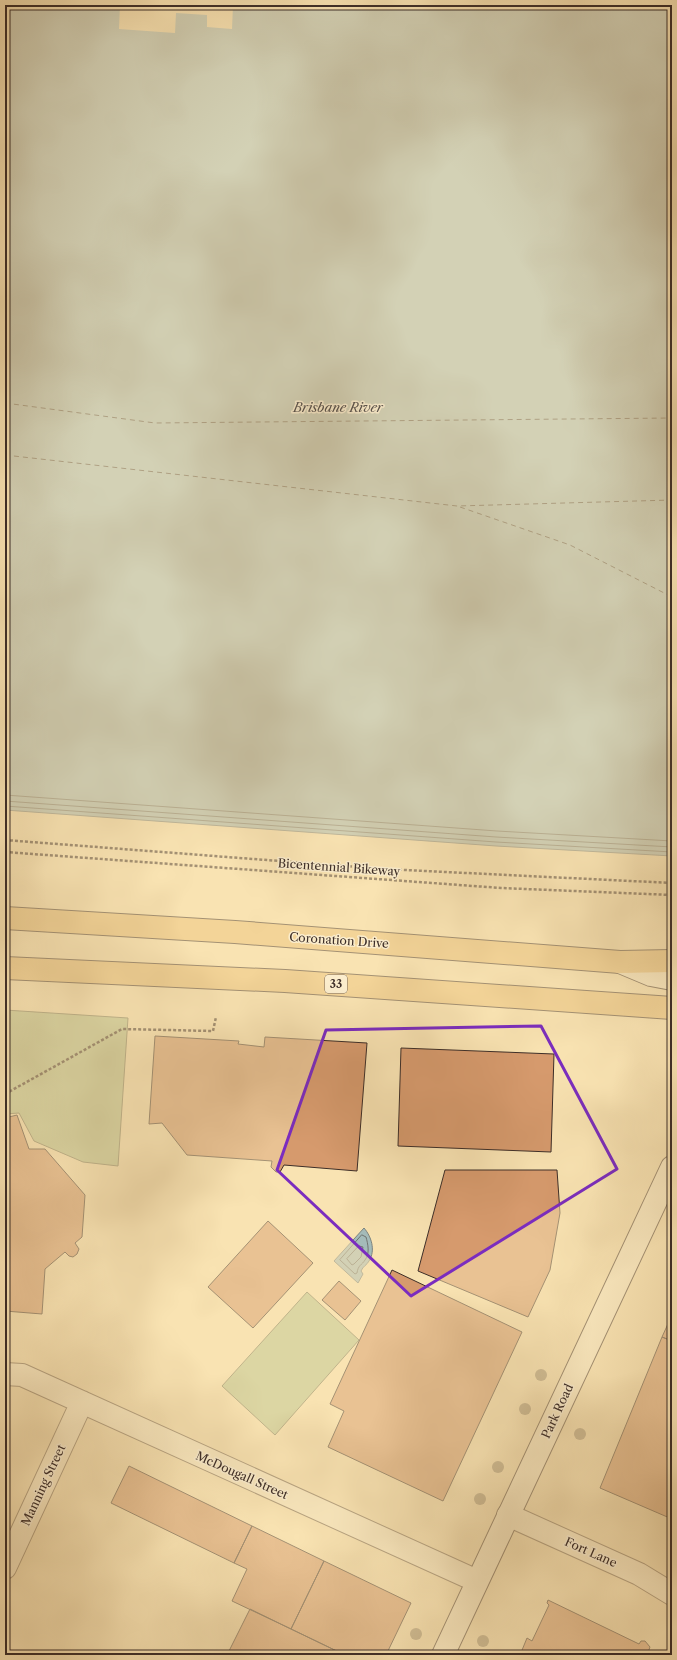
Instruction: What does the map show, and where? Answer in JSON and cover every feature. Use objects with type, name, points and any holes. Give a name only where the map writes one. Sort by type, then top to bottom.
[{"type":"highway","name":"Coronation Drive","points":[[5,918],[235,932],[620,962],[672,961]]},
{"type":"highway","name":"33","points":[[5,968],[285,981],[670,1009]]},
{"type":"street","points":[[620,962],[651,975],[672,979]]},
{"type":"street","name":"Park Road","points":[[442,1655],[672,1167]]},
{"type":"street","name":"McDougall Street","points":[[5,1374],[22,1375],[477,1581]]},
{"type":"street","name":"Manning Street","points":[[5,1568],[82,1402]]},
{"type":"street","name":"Fort Lane","points":[[508,1515],[639,1574],[672,1594]]},
{"type":"path","points":[[5,840],[384,869],[672,883]]},
{"type":"path","name":"Bicentennial Bikeway","points":[[5,852],[493,887],[672,895]]},
{"type":"path","points":[[5,1094],[122,1029],[213,1031],[216,1017]]},
{"type":"highlighted area","points":[[541,1026],[617,1169],[411,1296],[277,1170],[326,1030]]},
{"type":"green space","points":[[5,1010],[128,1018],[118,1166],[83,1162],[34,1141],[19,1113],[5,1114]]},
{"type":"green space","points":[[307,1292],[359,1340],[275,1435],[222,1386]]},
{"type":"water","name":"Brisbane River","points":[[5,5],[672,5],[672,856],[496,846],[5,810]]},
{"type":"water","points":[[364,1228],[371,1239],[372,1252],[369,1261],[361,1271],[363,1274],[358,1283],[334,1261]]},
{"type":"pier","points":[[120,5],[233,5],[232,29],[207,27],[207,15],[176,13],[175,33],[119,29]]},
{"type":"building","points":[[155,1036],[239,1041],[238,1044],[264,1047],[265,1037],[367,1043],[357,1171],[284,1165],[280,1172],[276,1172],[271,1167],[272,1161],[187,1155],[162,1123],[149,1124]]},
{"type":"building","points":[[401,1048],[554,1054],[551,1152],[398,1146]]},
{"type":"building","points":[[17,1115],[29,1149],[45,1149],[85,1195],[82,1237],[75,1243],[79,1249],[77,1254],[73,1257],[69,1256],[65,1252],[45,1269],[42,1314],[5,1311],[5,1118]]},
{"type":"building","points":[[445,1170],[557,1170],[560,1213],[550,1270],[528,1317],[418,1271]]},
{"type":"building","points":[[268,1221],[313,1263],[253,1328],[208,1287]]},
{"type":"building","points":[[392,1270],[522,1332],[443,1501],[328,1447],[344,1411],[330,1404]]},
{"type":"building","points":[[339,1281],[361,1301],[345,1320],[322,1300]]},
{"type":"building","points":[[672,1315],[672,1341],[662,1337]]},
{"type":"building","points":[[662,1337],[672,1341],[672,1519],[600,1488]]},
{"type":"building","points":[[129,1466],[252,1526],[234,1563],[111,1503]]},
{"type":"building","points":[[252,1526],[324,1561],[291,1629],[232,1601],[247,1569],[234,1563]]},
{"type":"building","points":[[324,1561],[411,1603],[386,1655],[345,1655],[291,1629]]},
{"type":"building","points":[[548,1600],[639,1644],[641,1641],[645,1641],[650,1647],[647,1655],[520,1655],[527,1638],[532,1641],[549,1605],[547,1603]]},
{"type":"building","points":[[250,1609],[291,1629],[345,1655],[227,1655]]},
{"type":"ferry route","points":[[5,403],[155,423],[672,418]]},
{"type":"ferry route","points":[[5,455],[457,506],[672,500]]},
{"type":"ferry route","points":[[460,507],[570,545],[672,597]]}]
